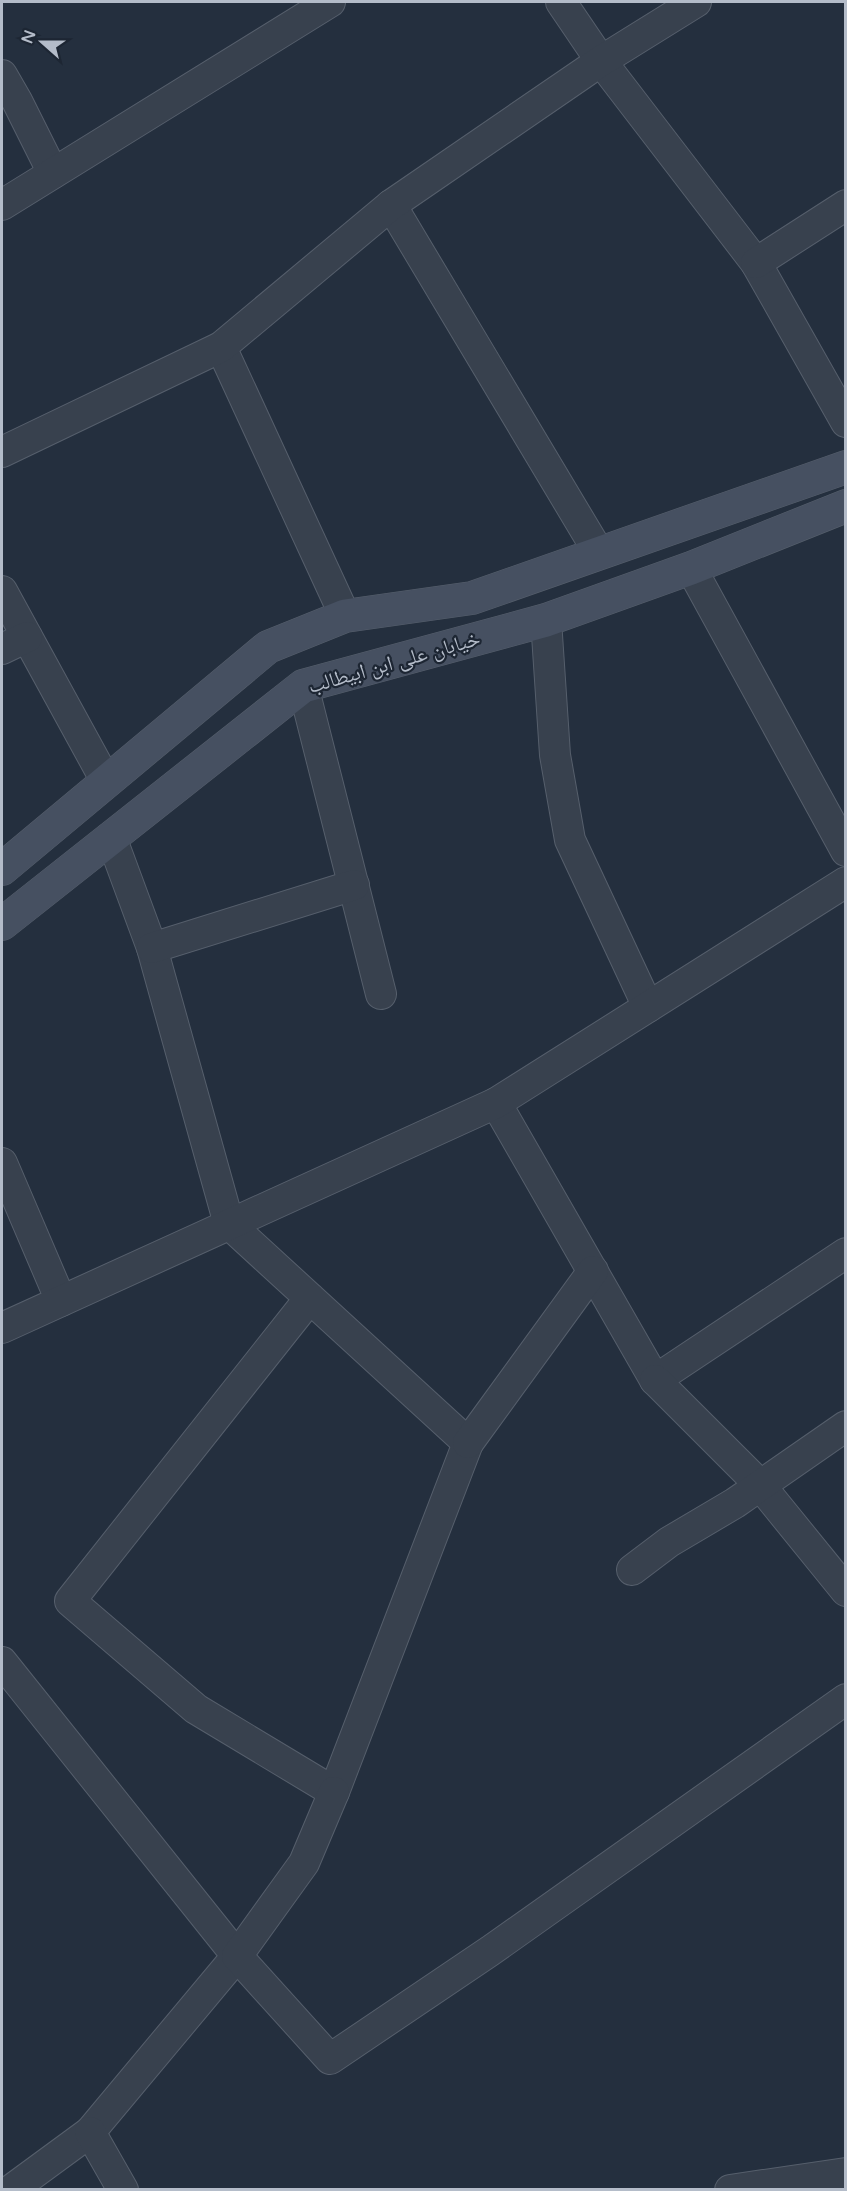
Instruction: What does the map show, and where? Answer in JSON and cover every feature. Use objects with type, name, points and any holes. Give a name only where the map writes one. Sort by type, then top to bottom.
[{"type":"street","points":[[2,205],[330,2]]},
{"type":"street","points":[[561,2],[601,61],[756,264],[846,422]]},
{"type":"street","points":[[2,452],[221,347],[391,205],[601,61],[696,2]]},
{"type":"street","points":[[2,75],[53,173]]},
{"type":"street","points":[[391,205],[599,553]]},
{"type":"street","points":[[756,264],[846,205]]},
{"type":"street","points":[[221,347],[345,616]]},
{"type":"street","name":"خیابان علی ابن ابیطالب","points":[[7,864],[268,647],[345,616],[472,598],[846,467]]},
{"type":"street","points":[[813,479],[834,511]]},
{"type":"street","name":"خیابان علی ابن ابیطالب","points":[[2,924],[303,686],[546,620],[691,568],[834,511]]},
{"type":"street","points":[[691,568],[846,851]]},
{"type":"street","points":[[2,591],[14,643],[106,781]]},
{"type":"street","points":[[546,620],[555,755],[570,840],[648,1007]]},
{"type":"street","points":[[303,686],[381,994]]},
{"type":"street","points":[[111,837],[152,948],[229,1224],[468,1443]]},
{"type":"street","points":[[7,864],[34,898]]},
{"type":"street","points":[[2,1328],[496,1103],[846,882]]},
{"type":"street","points":[[152,948],[354,885]]},
{"type":"street","points":[[496,1103],[656,1380],[760,1485],[846,1591]]},
{"type":"street","points":[[2,1163],[62,1301]]},
{"type":"street","points":[[656,1380],[846,1253]]},
{"type":"street","points":[[11,2190],[90,2132],[237,1956],[304,1863],[334,1792],[468,1443],[593,1271]]},
{"type":"street","points":[[310,1298],[70,1601],[196,1709],[334,1792]]},
{"type":"street","points":[[632,1570],[669,1542],[760,1485],[846,1426]]},
{"type":"street","points":[[2,1662],[237,1956],[330,2059],[490,1951],[846,1699]]},
{"type":"street","points":[[90,2132],[123,2190]]},
{"type":"street","points":[[730,2190],[846,2173]]}]
